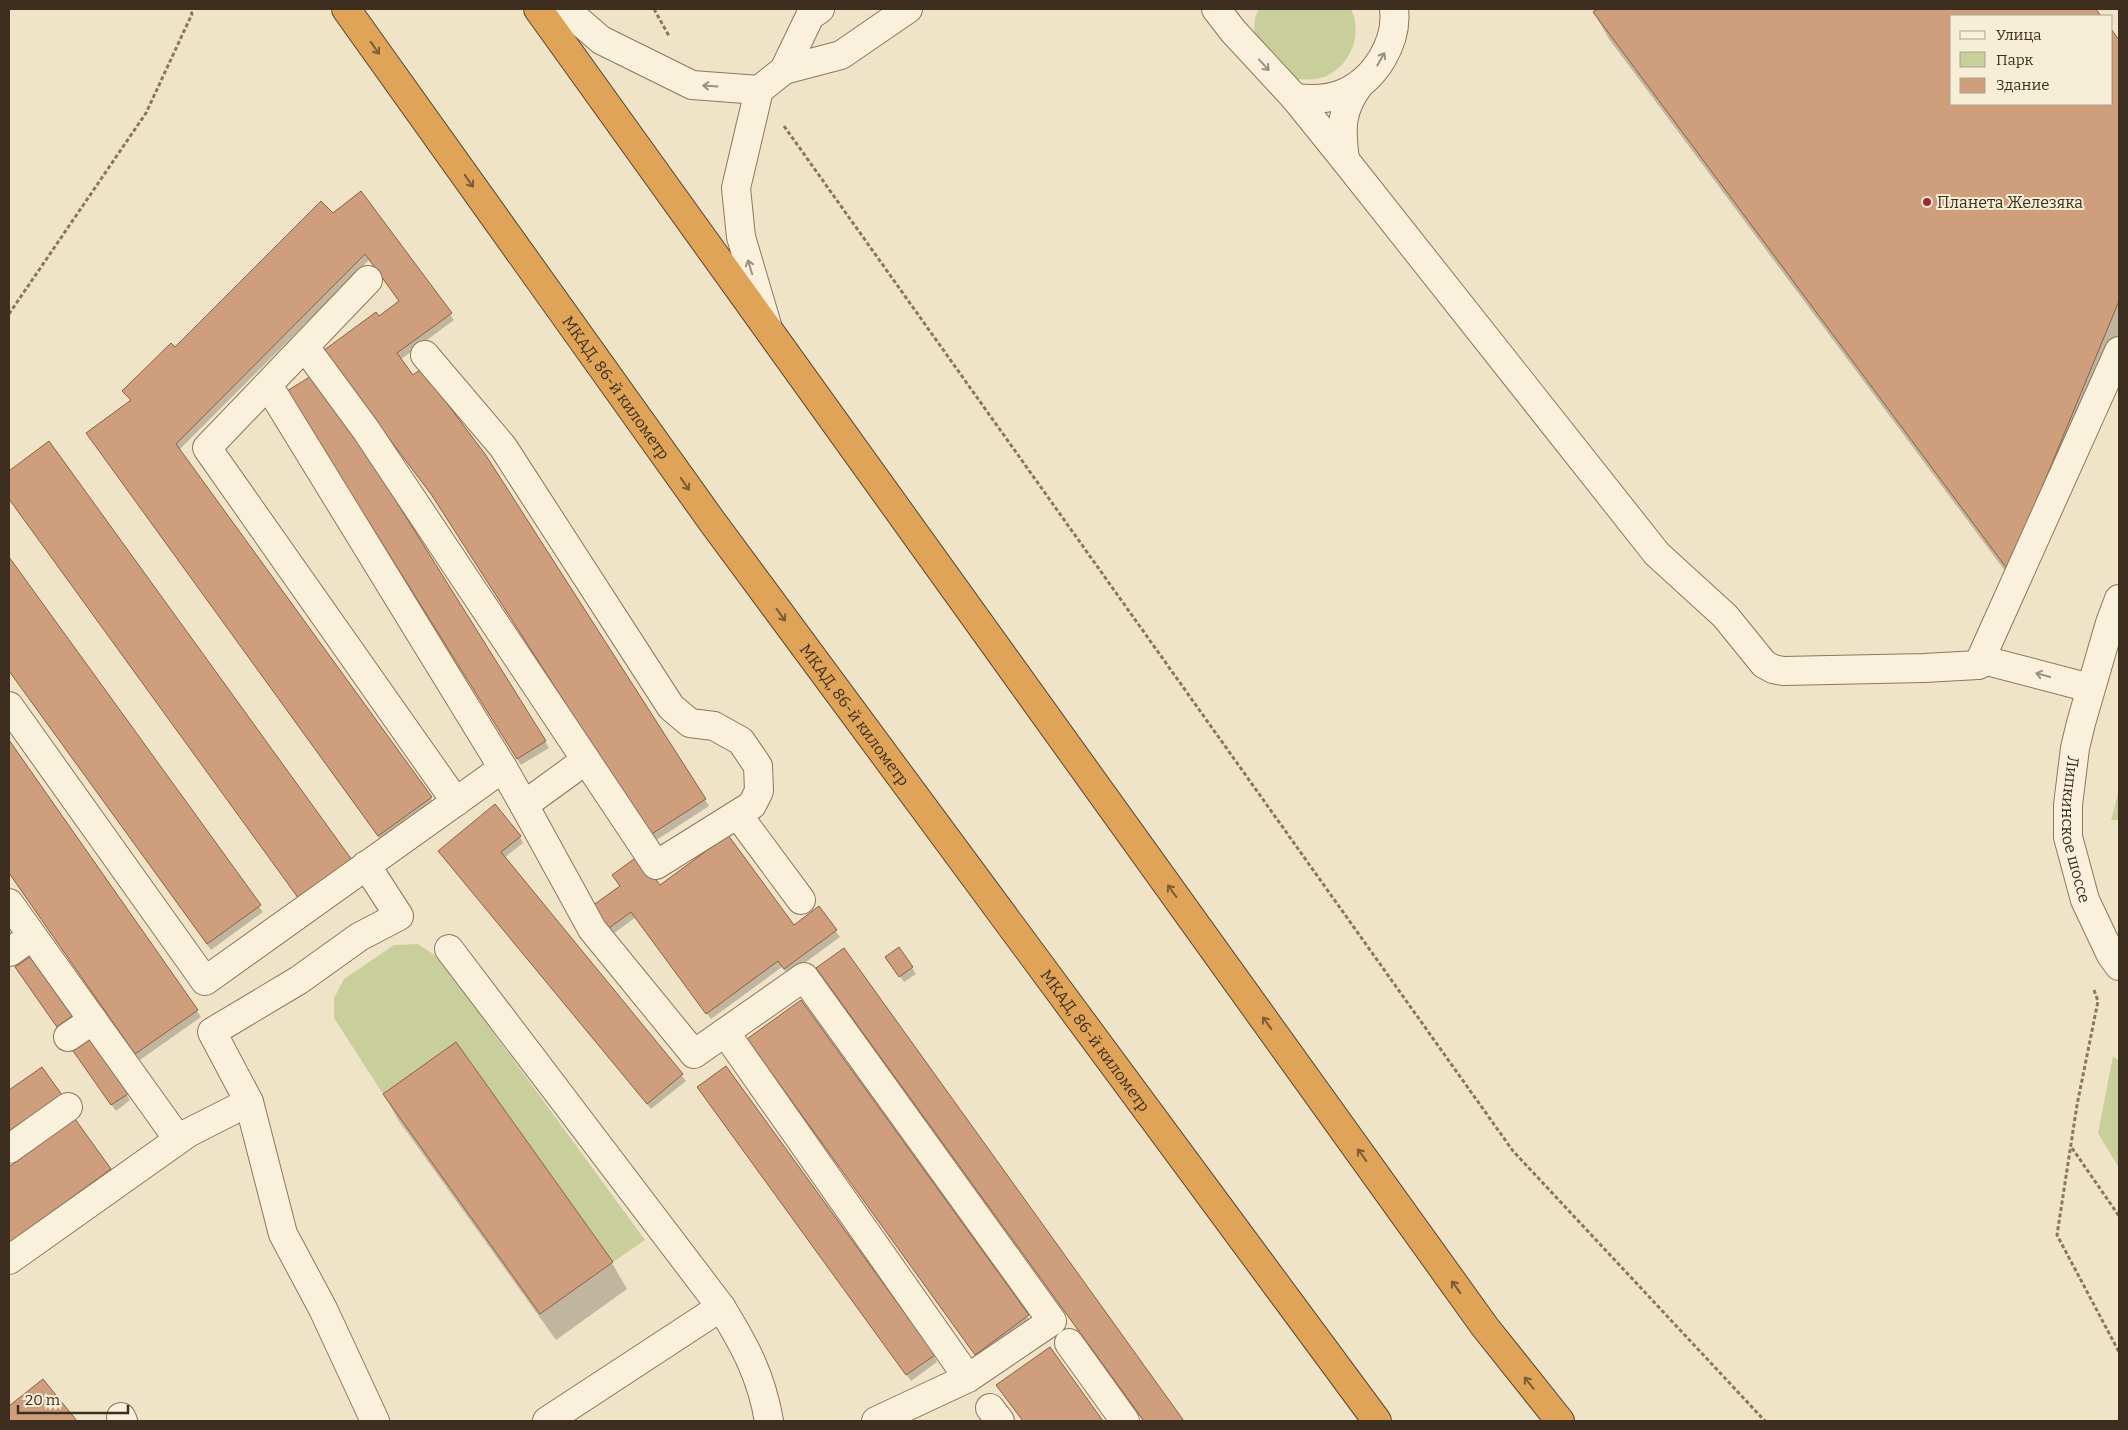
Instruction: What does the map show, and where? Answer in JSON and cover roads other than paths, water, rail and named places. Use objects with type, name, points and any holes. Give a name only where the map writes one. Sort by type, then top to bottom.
[{"type":"highway","name":"МКАД, 86-й километр","points":[[346,9],[711,520],[1375,1418]]},
{"type":"highway","points":[[538,9],[1485,1327],[1560,1421]]},
{"type":"street","points":[[565,9],[601,40],[692,85],[759,90]]},
{"type":"street","points":[[784,70],[810,16],[820,9]]},
{"type":"street","points":[[769,331],[741,237],[736,188],[759,90],[784,70],[841,55],[908,9]]},
{"type":"street","points":[[1216,9],[1234,20],[1657,554],[1725,616],[1764,664],[1773,669],[1783,671],[1924,668],[1978,665],[1987,661],[1998,663],[2088,698]]},
{"type":"street","points":[[1345,160],[1342,137],[1348,99],[1380,64],[1392,40],[1394,9]]},
{"type":"street","points":[[1295,98],[1312,100],[1328,98],[1345,93],[1360,84]]},
{"type":"street","points":[[368,280],[207,448],[456,802]]},
{"type":"street","points":[[304,347],[366,430],[656,865],[752,805],[759,791],[758,766],[740,741],[714,726],[690,723],[671,707],[503,447],[425,355]]},
{"type":"street","points":[[1978,665],[2119,351]]},
{"type":"street","points":[[268,385],[504,768],[592,930],[694,1054],[804,977],[1052,1321],[968,1378],[876,1421]]},
{"type":"street","name":"Липкинское шоссе","points":[[2119,599],[2088,698],[2075,748],[2068,805],[2068,837],[2085,900],[2111,954],[2119,966]]},
{"type":"street","points":[[9,706],[204,981],[504,768]]},
{"type":"street","points":[[524,805],[586,760]]},
{"type":"street","points":[[738,815],[801,900]]},
{"type":"street","points":[[366,866],[398,916],[360,937],[299,980],[212,1032],[249,1102],[283,1234],[323,1309],[374,1421]]},
{"type":"street","points":[[9,903],[178,1139]]},
{"type":"street","points":[[10,952],[32,936]]},
{"type":"street","points":[[449,949],[721,1307],[749,1353],[764,1393],[769,1421]]},
{"type":"street","points":[[68,1038],[93,1020]]},
{"type":"street","points":[[725,1032],[968,1378]]},
{"type":"street","points":[[9,1260],[188,1132],[249,1102]]},
{"type":"street","points":[[9,1149],[68,1107]]},
{"type":"street","points":[[547,1421],[721,1307]]},
{"type":"street","points":[[1069,1343],[1125,1421]]},
{"type":"place","name":"Планета Железяка","points":[[1927,202]]}]
